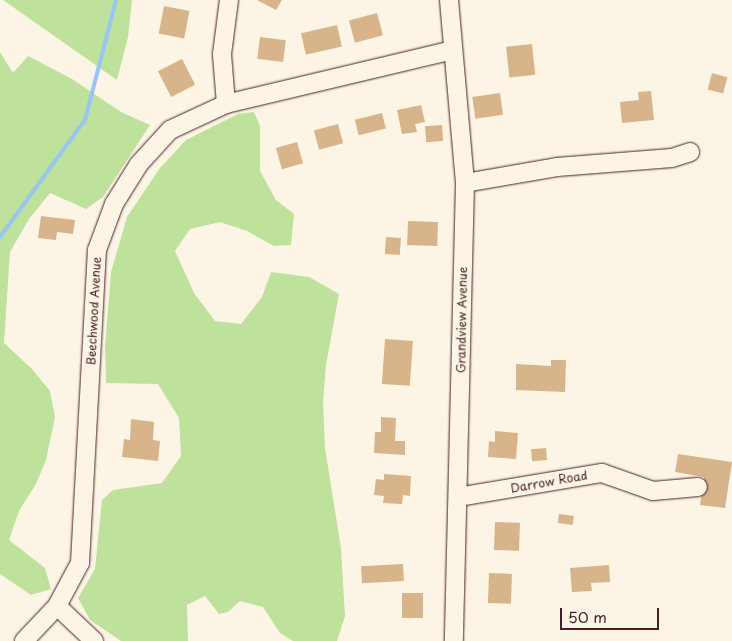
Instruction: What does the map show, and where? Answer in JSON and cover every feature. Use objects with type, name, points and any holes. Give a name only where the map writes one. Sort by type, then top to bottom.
[{"type":"street","points":[[226,104],[222,54],[229,0]]},
{"type":"street","name":"Grandview Avenue","points":[[449,0],[466,183],[454,641]]},
{"type":"street","name":"Beechwood Avenue","points":[[24,641],[57,606],[80,563],[97,250],[114,204],[140,164],[170,130],[226,104],[453,50]]},
{"type":"street","points":[[466,183],[556,167],[672,158],[690,152]]},
{"type":"street","name":"Darrow Road","points":[[458,497],[602,473],[653,491],[698,487]]},
{"type":"street","points":[[57,606],[94,641]]},
{"type":"green space","points":[[3,0],[132,0],[128,37],[117,80]]},
{"type":"green space","points":[[0,52],[13,73],[28,56],[72,79],[121,112],[150,125],[103,197],[86,209],[50,193],[29,219],[10,252],[4,343],[32,369],[50,391],[55,417],[46,460],[36,484],[19,511],[9,540],[45,568],[51,589],[31,595],[0,574]]},
{"type":"green space","points":[[254,112],[260,126],[260,171],[276,200],[294,214],[291,245],[274,246],[247,231],[220,222],[190,229],[175,251],[194,293],[215,321],[241,324],[262,297],[271,272],[309,277],[339,294],[326,365],[323,402],[325,448],[341,548],[345,616],[337,641],[293,641],[280,633],[263,607],[240,601],[228,612],[219,614],[205,596],[187,605],[188,641],[121,641],[90,620],[78,598],[95,569],[102,500],[113,490],[162,483],[181,456],[179,418],[158,384],[106,383],[105,347],[111,272],[127,217],[160,168],[186,140],[238,114]]},
{"type":"building","points":[[257,0],[282,0],[276,10]]},
{"type":"building","points":[[164,6],[190,11],[184,38],[159,33]]},
{"type":"building","points":[[377,13],[383,35],[355,43],[349,21]]},
{"type":"building","points":[[337,25],[342,46],[306,55],[301,33]]},
{"type":"building","points":[[260,37],[286,40],[283,62],[257,59]]},
{"type":"building","points":[[532,44],[535,75],[509,78],[506,47]]},
{"type":"building","points":[[182,59],[195,85],[171,97],[158,71]]},
{"type":"building","points":[[712,73],[727,77],[723,94],[708,89]]},
{"type":"building","points":[[651,91],[654,120],[622,123],[620,102],[639,100],[638,92]]},
{"type":"building","points":[[500,93],[503,115],[475,119],[472,97]]},
{"type":"building","points":[[421,105],[425,122],[415,124],[417,132],[402,134],[397,110]]},
{"type":"building","points":[[382,113],[386,129],[359,135],[355,120]]},
{"type":"building","points":[[338,124],[343,143],[319,150],[314,130]]},
{"type":"building","points":[[442,125],[443,141],[426,142],[425,126]]},
{"type":"building","points":[[297,142],[303,163],[282,169],[276,148]]},
{"type":"building","points":[[41,216],[75,220],[73,234],[57,232],[56,240],[38,238]]},
{"type":"building","points":[[408,221],[438,222],[437,246],[407,245]]},
{"type":"building","points":[[386,237],[401,238],[400,255],[385,254]]},
{"type":"building","points":[[385,339],[413,341],[410,386],[382,384]]},
{"type":"building","points":[[551,360],[566,360],[565,392],[516,390],[516,364],[551,366]]},
{"type":"building","points":[[381,417],[396,418],[395,441],[405,441],[405,455],[374,453],[375,432],[381,432]]},
{"type":"building","points":[[131,419],[154,422],[153,440],[160,441],[158,461],[122,457],[124,439],[130,440]]},
{"type":"building","points":[[495,431],[518,433],[516,459],[488,457],[489,441],[495,442]]},
{"type":"building","points":[[546,448],[547,460],[532,461],[531,449]]},
{"type":"building","points":[[678,454],[732,462],[725,508],[700,505],[704,477],[675,472]]},
{"type":"building","points":[[384,474],[411,476],[410,496],[403,495],[402,504],[383,503],[384,496],[374,495],[376,479],[384,480]]},
{"type":"building","points":[[559,514],[574,516],[573,525],[558,523]]},
{"type":"building","points":[[495,522],[520,523],[519,551],[494,550]]},
{"type":"building","points":[[403,564],[404,581],[362,583],[361,566]]},
{"type":"building","points":[[609,565],[610,582],[591,583],[592,591],[572,592],[570,568]]},
{"type":"building","points":[[489,573],[512,574],[511,604],[488,603]]},
{"type":"building","points":[[402,593],[423,593],[423,618],[402,618]]},
{"type":"waterway","points":[[0,237],[85,120],[116,0]]}]
